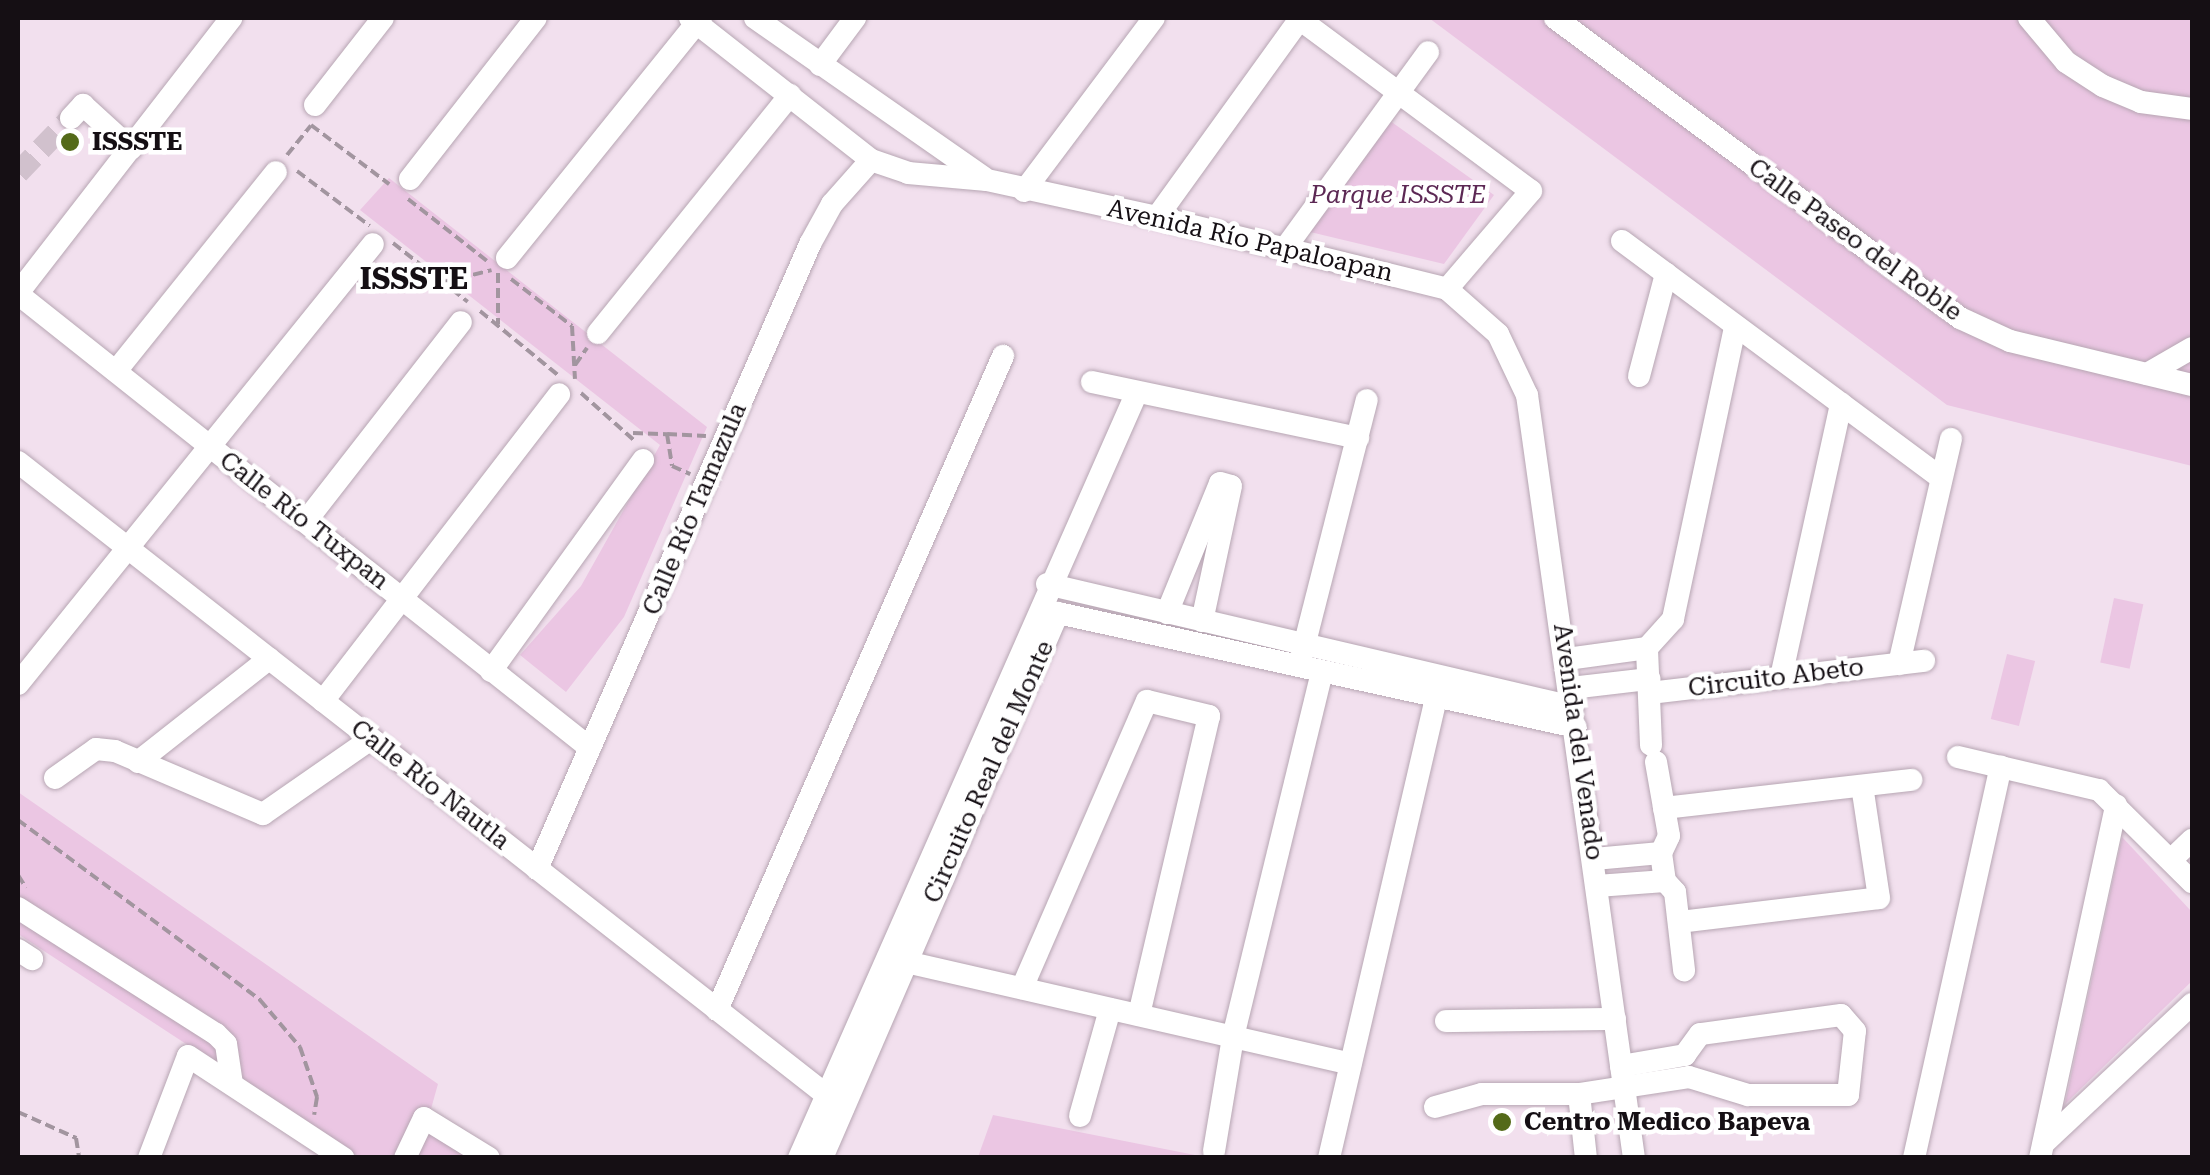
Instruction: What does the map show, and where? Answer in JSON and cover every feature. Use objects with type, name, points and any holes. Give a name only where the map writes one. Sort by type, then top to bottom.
[{"type":"street","points":[[18,294],[27,266],[131,149],[231,18]]},
{"type":"street","points":[[315,105],[383,18]]},
{"type":"street","points":[[410,179],[536,18]]},
{"type":"street","name":"Avenida Río Papaloapan","points":[[755,18],[987,180]]},
{"type":"street","points":[[820,65],[854,18]]},
{"type":"street","points":[[1024,191],[1154,18]]},
{"type":"street","points":[[1157,218],[1299,18],[1531,191],[1447,289]]},
{"type":"street","name":"Calle Paseo del Roble","points":[[1555,18],[1960,318],[2010,341],[2192,385]]},
{"type":"street","points":[[2028,18],[2066,62],[2103,86],[2189,113]]},
{"type":"street","points":[[502,263],[696,19]]},
{"type":"street","name":"Avenida Río Papaloapan","points":[[696,19],[871,160],[908,173],[987,180],[1157,218],[1447,289],[1498,334]]},
{"type":"street","points":[[1286,247],[1428,52]]},
{"type":"street","points":[[598,333],[790,95]]},
{"type":"street","points":[[70,118],[83,105],[131,149]]},
{"type":"street","name":"Calle Río Tamazula","points":[[537,869],[810,244],[832,204],[871,160]]},
{"type":"street","points":[[116,372],[276,172]]},
{"type":"street","points":[[1622,241],[1940,477]]},
{"type":"street","points":[[18,684],[130,550],[209,445],[373,244]]},
{"type":"street","points":[[1639,376],[1666,274]]},
{"type":"street","name":"Calle Río Tuxpan","points":[[18,294],[590,748]]},
{"type":"street","points":[[306,521],[462,322]]},
{"type":"street","points":[[1567,659],[1647,648],[1672,619],[1735,327]]},
{"type":"street","name":"Avenida del Venado","points":[[1498,334],[1528,395],[1634,1158]]},
{"type":"street","points":[[2147,374],[2192,348]]},
{"type":"street","points":[[717,1010],[1003,356]]},
{"type":"street","points":[[1092,382],[1358,438]]},
{"type":"street","points":[[322,701],[398,595],[567,391]]},
{"type":"street","name":"Circuito Real del Monte","points":[[822,1158],[835,1102],[1047,584],[1138,392]]},
{"type":"street","points":[[1214,1150],[1308,661],[1367,400]]},
{"type":"street","points":[[1781,678],[1842,404]]},
{"type":"street","name":"Circuito Abeto","points":[[1438,687],[1573,707],[1650,686],[1781,678],[1899,664],[1951,439]]},
{"type":"street","points":[[491,671],[643,460]]},
{"type":"street","name":"Calle Río Nautla","points":[[18,462],[835,1102]]},
{"type":"street","points":[[1167,613],[1220,483],[1231,486],[1202,621]]},
{"type":"street","points":[[1047,584],[1202,621],[1308,661],[1438,687],[1329,1158]]},
{"type":"street","name":"Circuito Real del Monte","points":[[799,1158],[835,1102],[906,962],[1058,613],[1438,687]]},
{"type":"street","points":[[1647,648],[1654,753],[1669,836],[1661,854],[1665,882],[1675,892],[1684,970]]},
{"type":"street","points":[[138,762],[269,659]]},
{"type":"street","points":[[1899,664],[1924,661]]},
{"type":"street","points":[[1022,988],[1148,701],[1163,704],[1208,716],[1138,1015]]},
{"type":"street","points":[[55,778],[96,749],[138,762],[263,814],[370,738]]},
{"type":"street","points":[[1958,757],[2099,790],[2192,882]]},
{"type":"street","points":[[1914,1158],[2000,768]]},
{"type":"street","points":[[1664,808],[1911,780]]},
{"type":"street","points":[[1679,922],[1878,898],[1862,786]]},
{"type":"street","points":[[2042,1150],[2116,805]]},
{"type":"street","points":[[2172,860],[2192,840]]},
{"type":"street","points":[[1594,860],[1661,854]]},
{"type":"street","points":[[1597,886],[1665,882]]},
{"type":"street","points":[[18,908],[216,1034],[226,1044],[232,1084]]},
{"type":"street","points":[[906,962],[1350,1064]]},
{"type":"street","points":[[2042,1150],[2192,1004]]},
{"type":"street","points":[[1080,1116],[1110,1009]]},
{"type":"street","points":[[1434,1107],[1482,1094],[1579,1094],[1623,1077],[1687,1066],[1748,1096],[1848,1095],[1855,1030],[1841,1015],[1700,1034],[1687,1066]]},
{"type":"street","points":[[1446,1021],[1615,1019]]},
{"type":"street","points":[[150,1158],[188,1056],[344,1158]]},
{"type":"street","points":[[1579,1094],[1586,1158]]},
{"type":"street","points":[[405,1158],[424,1118],[489,1158]]},
{"type":"path","points":[[502,263],[498,326],[283,160],[310,125],[502,263],[572,326],[567,391]]},
{"type":"path","points":[[444,282],[502,263]]},
{"type":"path","points":[[633,433],[695,431],[723,444]]},
{"type":"path","points":[[667,434],[672,466],[707,481]]},
{"type":"path","points":[[18,820],[260,1000],[300,1047],[317,1097],[310,1136]]},
{"type":"path","points":[[18,1112],[76,1138],[79,1158]]},
{"type":"green space","points":[[1429,18],[2192,18],[2192,466],[1947,405]]},
{"type":"green space","name":"Parque ISSSTE","points":[[1386,118],[1494,195],[1444,264],[1306,231]]},
{"type":"green space","points":[[389,178],[707,427],[624,617],[566,692],[520,655],[581,586],[660,445],[360,210]]},
{"type":"green space","points":[[2114,598],[2143,604],[2130,669],[2100,663]]},
{"type":"green space","points":[[2007,654],[2035,661],[2019,726],[1991,719]]},
{"type":"green space","points":[[18,792],[438,1084],[427,1123],[482,1157],[359,1157],[18,934]]},
{"type":"green space","points":[[2122,837],[2192,912],[2192,981],[2065,1104]]},
{"type":"green space","points":[[993,1115],[1205,1157],[978,1157]]},
{"type":"tunnel","points":[[18,173],[71,118]]},
{"type":"place","name":"ISSSTE","points":[[70,142]]},
{"type":"place","name":"Centro Medico Bapeva","points":[[1502,1122]]},
{"type":"district","name":"ISSSTE","points":[[414,279]]}]
